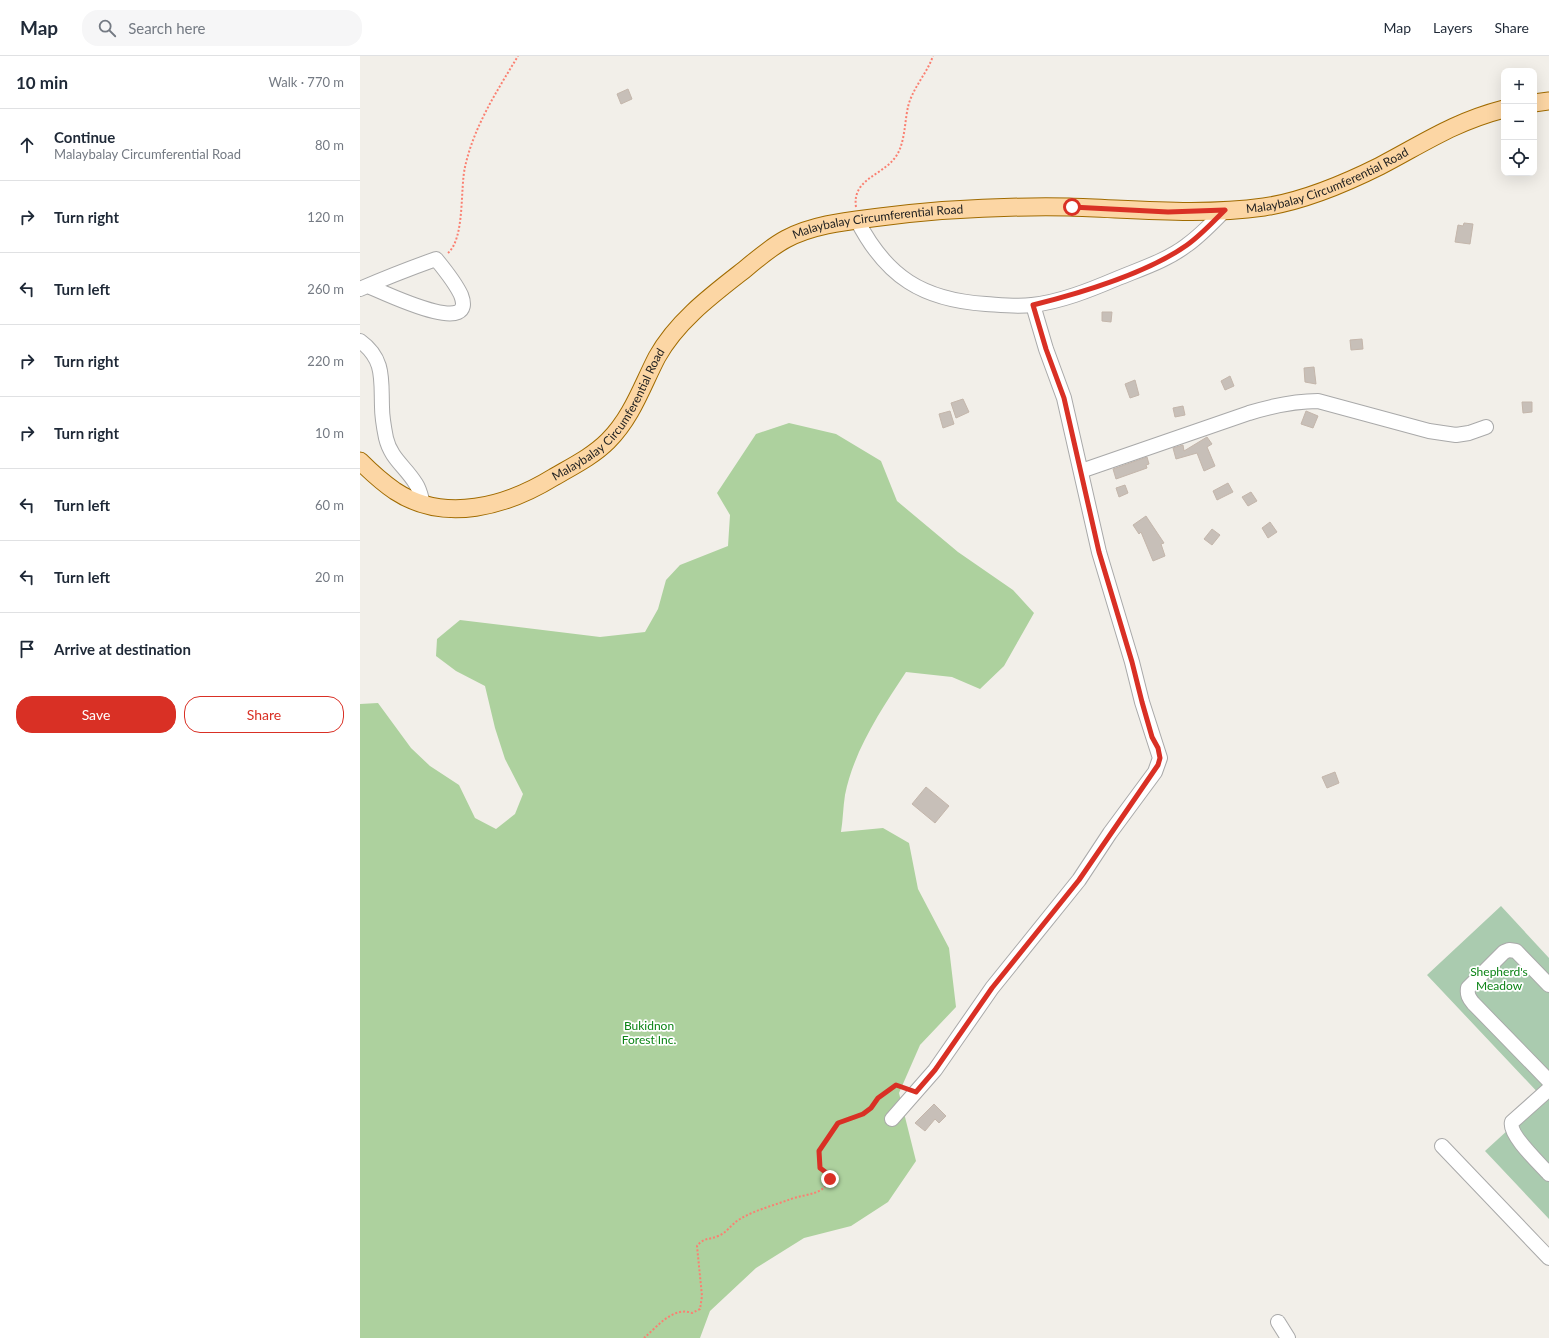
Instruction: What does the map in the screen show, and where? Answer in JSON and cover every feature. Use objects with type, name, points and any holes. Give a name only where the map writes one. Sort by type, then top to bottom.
[{"type":"main road","points":[[1537,103],[1549,101]]},
{"type":"main road","name":"Malaybalay Circumferential Road","points":[[360,461],[398,492],[423,504],[465,510],[482,507],[507,499],[544,483],[580,462],[606,443],[624,423],[658,356],[682,323],[703,303],[766,253],[786,239],[808,230],[857,220],[975,208],[1072,207],[1168,212],[1225,210],[1265,206],[1298,199],[1331,188],[1379,166],[1458,123],[1501,110]]},
{"type":"street","points":[[857,220],[876,252],[904,280],[920,290],[940,297],[964,302],[1012,306],[1033,305],[1097,287],[1167,258],[1188,245],[1225,210]]},
{"type":"street","points":[[436,259],[460,294],[463,303],[462,309],[456,314],[446,315],[364,288],[436,259]]},
{"type":"street","points":[[892,1119],[935,1070],[992,988],[1079,880],[1158,765],[1160,758],[1158,748],[1152,737],[1132,662],[1099,552],[1064,398],[1046,349],[1033,305]]},
{"type":"street","points":[[360,341],[368,347],[374,355],[381,372],[382,408],[388,444],[393,456],[416,484],[423,504]]},
{"type":"street","points":[[1080,470],[1276,404],[1300,401],[1318,401],[1429,431],[1456,435],[1469,433],[1486,427]]},
{"type":"street","points":[[1549,985],[1516,951],[1509,950],[1504,952],[1468,988],[1467,992],[1468,997],[1473,1003],[1549,1081]]},
{"type":"street","points":[[1549,1088],[1512,1122],[1511,1125],[1514,1135],[1549,1174]]},
{"type":"street","points":[[1442,1146],[1549,1258]]},
{"type":"street","points":[[1278,1322],[1288,1338]]},
{"type":"path","points":[[436,259],[446,254],[456,242],[464,168],[470,145],[481,120],[518,56]]},
{"type":"path","points":[[857,220],[855,203],[857,192],[863,182],[886,167],[895,158],[901,144],[909,104],[914,91],[933,56]]},
{"type":"path","points":[[644,1338],[677,1312],[684,1310],[692,1312],[700,1309],[702,1296],[697,1246],[701,1241],[721,1234],[740,1218],[799,1196],[821,1191],[826,1187],[830,1179],[828,1174],[820,1168],[819,1151],[838,1123],[863,1114],[871,1108],[878,1098],[896,1085],[916,1092]]},
{"type":"green space","name":"Bukidnon Forest Inc.","points":[[789,423],[836,434],[881,461],[897,501],[958,552],[1013,590],[1034,613],[1004,666],[980,689],[952,677],[906,672],[878,716],[862,746],[849,778],[845,795],[841,832],[883,828],[909,843],[918,889],[949,948],[956,1007],[920,1045],[899,1093],[916,1161],[888,1202],[851,1226],[804,1238],[756,1268],[710,1311],[700,1338],[360,1338],[360,704],[378,703],[411,748],[430,766],[459,785],[475,818],[496,829],[515,814],[523,794],[505,759],[495,728],[485,686],[456,671],[436,656],[437,639],[460,620],[600,637],[645,632],[658,609],[666,580],[680,565],[728,546],[730,515],[717,493],[756,434]]},
{"type":"green space","name":"Shepherd's Meadow","points":[[1501,906],[1549,958],[1549,1219],[1485,1151],[1543,1098],[1427,975]]},
{"type":"building","points":[[628,89],[632,99],[621,104],[617,94]]},
{"type":"building","points":[[1464,223],[1473,224],[1470,244],[1455,242],[1458,225],[1463,226]]},
{"type":"building","points":[[1102,312],[1112,312],[1111,322],[1102,321]]},
{"type":"building","points":[[1362,339],[1363,349],[1351,350],[1350,340]]},
{"type":"building","points":[[1314,367],[1316,384],[1305,382],[1304,368]]},
{"type":"building","points":[[1230,376],[1234,386],[1225,390],[1221,381]]},
{"type":"building","points":[[1135,380],[1139,395],[1130,398],[1125,384]]},
{"type":"building","points":[[963,399],[969,412],[956,418],[951,403]]},
{"type":"building","points":[[1522,402],[1532,402],[1532,412],[1523,413]]},
{"type":"building","points":[[1183,406],[1185,415],[1175,417],[1173,408]]},
{"type":"building","points":[[950,411],[954,424],[943,428],[939,414]]},
{"type":"building","points":[[1306,411],[1318,416],[1313,428],[1301,424]]},
{"type":"building","points":[[1207,437],[1212,444],[1207,447],[1215,466],[1204,471],[1197,453],[1176,459],[1173,448],[1183,445],[1184,451]]},
{"type":"building","points":[[1147,457],[1149,464],[1146,465],[1147,468],[1116,479],[1113,469]]},
{"type":"building","points":[[1228,483],[1233,492],[1217,500],[1213,491]]},
{"type":"building","points":[[1125,485],[1128,493],[1119,497],[1116,488]]},
{"type":"building","points":[[1251,492],[1257,501],[1248,506],[1242,497]]},
{"type":"building","points":[[1146,516],[1164,543],[1161,544],[1165,556],[1153,561],[1141,532],[1139,534],[1133,525]]},
{"type":"building","points":[[1270,522],[1277,532],[1268,538],[1262,528]]},
{"type":"building","points":[[1212,529],[1220,535],[1212,545],[1204,539]]},
{"type":"building","points":[[1335,772],[1339,783],[1327,788],[1322,777]]},
{"type":"building","points":[[926,787],[949,806],[935,823],[912,804]]},
{"type":"building","points":[[934,1104],[946,1116],[939,1123],[935,1119],[925,1131],[915,1123]]},
{"type":"route","points":[[830,1179],[828,1174],[820,1168],[819,1151],[827,1140],[831,1130],[838,1123],[863,1114],[871,1108],[878,1098],[896,1085],[916,1092],[935,1070],[992,988],[1079,880],[1110,833],[1141,793],[1155,772],[1160,758],[1158,748],[1152,737],[1122,627],[1099,552],[1064,398],[1040,333],[1033,305],[1097,287],[1146,268],[1188,245],[1225,210],[1168,212],[1072,207]]}]
